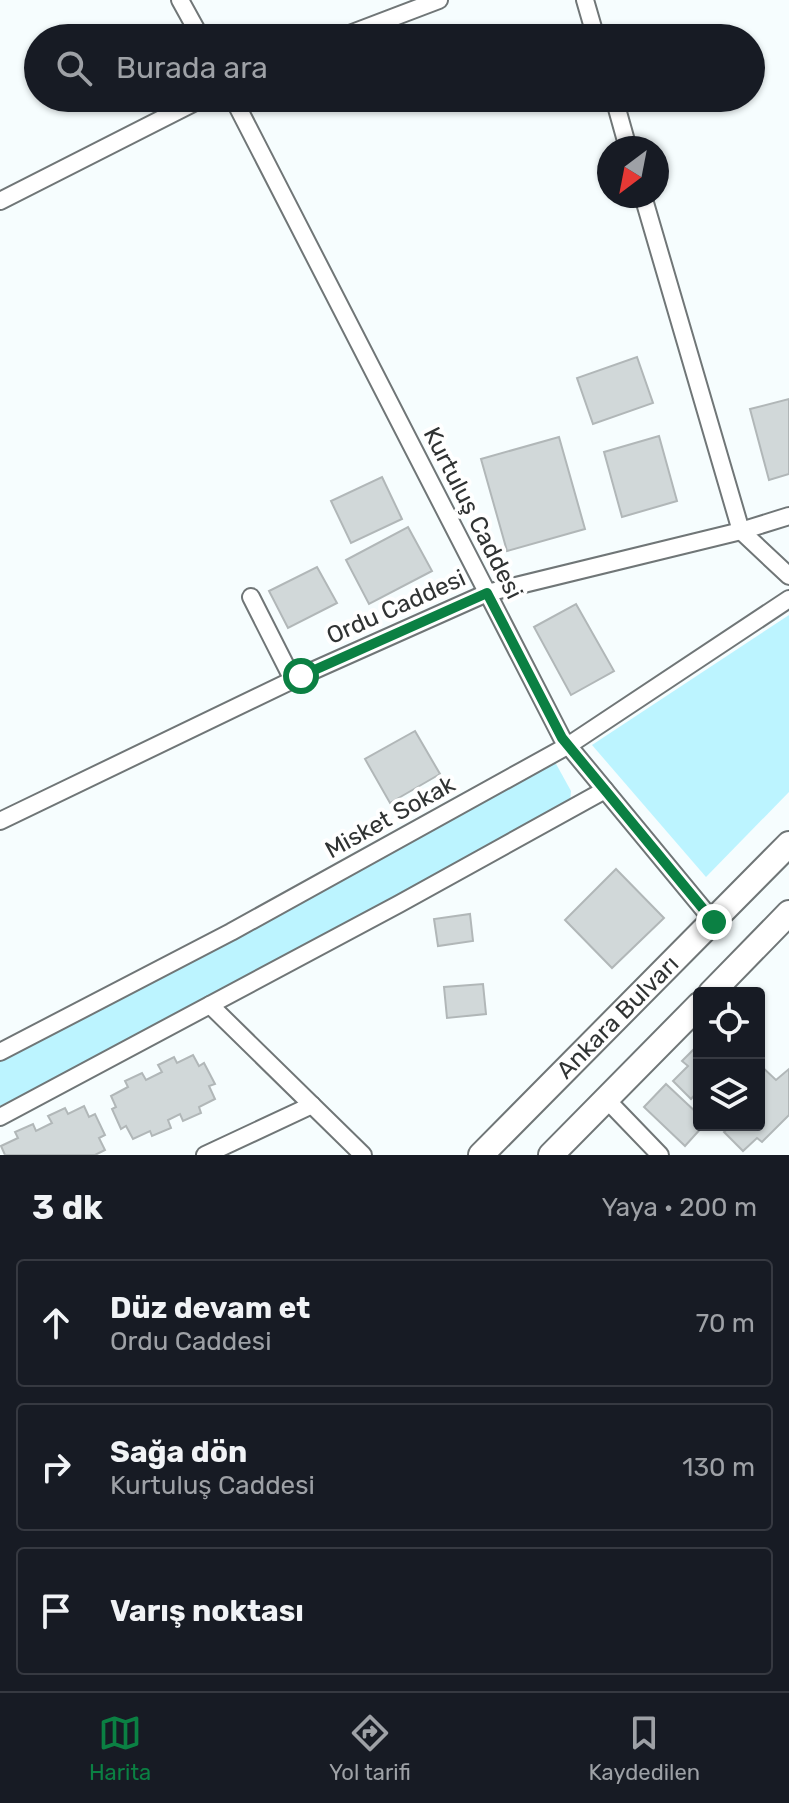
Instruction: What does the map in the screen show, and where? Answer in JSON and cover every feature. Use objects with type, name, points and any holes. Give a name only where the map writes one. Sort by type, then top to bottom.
[{"type":"main road","name":"Ankara Bulvarı","points":[[481,1155],[789,844]]},
{"type":"main road","name":"Ankara Bulvarı","points":[[717,987],[789,913]]},
{"type":"main road","name":"Ankara Bulvarı","points":[[551,1155],[693,1011]]},
{"type":"street","points":[[180,0],[193,24]]},
{"type":"street","points":[[376,24],[439,0]]},
{"type":"street","points":[[585,0],[592,24]]},
{"type":"street","points":[[0,201],[175,112]]},
{"type":"street","name":"Kurtuluş Caddesi","points":[[240,112],[562,738],[714,922]]},
{"type":"street","points":[[618,112],[625,136]]},
{"type":"street","points":[[647,208],[741,531],[789,576]]},
{"type":"street","name":"Ordu Caddesi","points":[[0,821],[293,680],[487,593],[741,531],[789,516]]},
{"type":"street","points":[[251,597],[293,680]]},
{"type":"street","name":"Misket Sokak","points":[[0,1052],[231,932],[569,745],[789,599]]},
{"type":"street","points":[[0,1117],[605,790]]},
{"type":"street","points":[[210,1005],[363,1155]]},
{"type":"street","points":[[606,1099],[660,1155]]},
{"type":"street","points":[[205,1155],[312,1105]]},
{"type":"shaded area","points":[[789,615],[789,792],[706,877],[592,745]]},
{"type":"shaded area","points":[[555,762],[571,791],[570,802],[227,991],[0,1106],[0,1060]]},
{"type":"building","points":[[637,357],[653,403],[593,424],[577,378]]},
{"type":"building","points":[[789,399],[789,474],[769,480],[750,409]]},
{"type":"building","points":[[659,436],[677,501],[622,517],[604,452]]},
{"type":"building","points":[[559,437],[585,529],[507,551],[481,459]]},
{"type":"building","points":[[382,477],[402,519],[351,543],[331,501]]},
{"type":"building","points":[[408,527],[432,571],[369,604],[346,560]]},
{"type":"building","points":[[317,567],[337,603],[288,628],[269,591]]},
{"type":"building","points":[[576,604],[614,671],[571,695],[534,627]]},
{"type":"building","points":[[415,731],[440,774],[390,803],[365,759]]},
{"type":"building","points":[[616,869],[664,918],[612,968],[565,920]]},
{"type":"building","points":[[470,914],[473,941],[438,946],[434,919]]},
{"type":"building","points":[[483,984],[486,1014],[447,1018],[444,987]]},
{"type":"building","points":[[693,1050],[691,1099],[673,1081],[688,1066],[682,1061]]},
{"type":"building","points":[[193,1055],[199,1066],[204,1063],[215,1084],[209,1086],[215,1099],[199,1107],[201,1113],[183,1121],[180,1114],[168,1120],[171,1128],[152,1136],[150,1131],[133,1139],[126,1126],[121,1129],[112,1109],[116,1107],[111,1096],[128,1087],[125,1081],[142,1073],[146,1080],[162,1072],[158,1065],[174,1057],[177,1063]]},
{"type":"building","points":[[789,1069],[789,1115],[762,1142],[757,1138],[743,1151],[724,1132],[765,1131],[765,1070],[776,1080]]},
{"type":"building","points":[[666,1084],[693,1109],[693,1131],[699,1131],[685,1146],[644,1107]]},
{"type":"building","points":[[84,1106],[89,1117],[95,1114],[105,1135],[99,1138],[105,1150],[95,1155],[5,1155],[1,1146],[18,1138],[15,1132],[33,1124],[36,1131],[52,1123],[48,1116],[65,1108],[68,1114]]},
{"type":"route","points":[[301,676],[487,593],[562,738],[714,922]]}]
